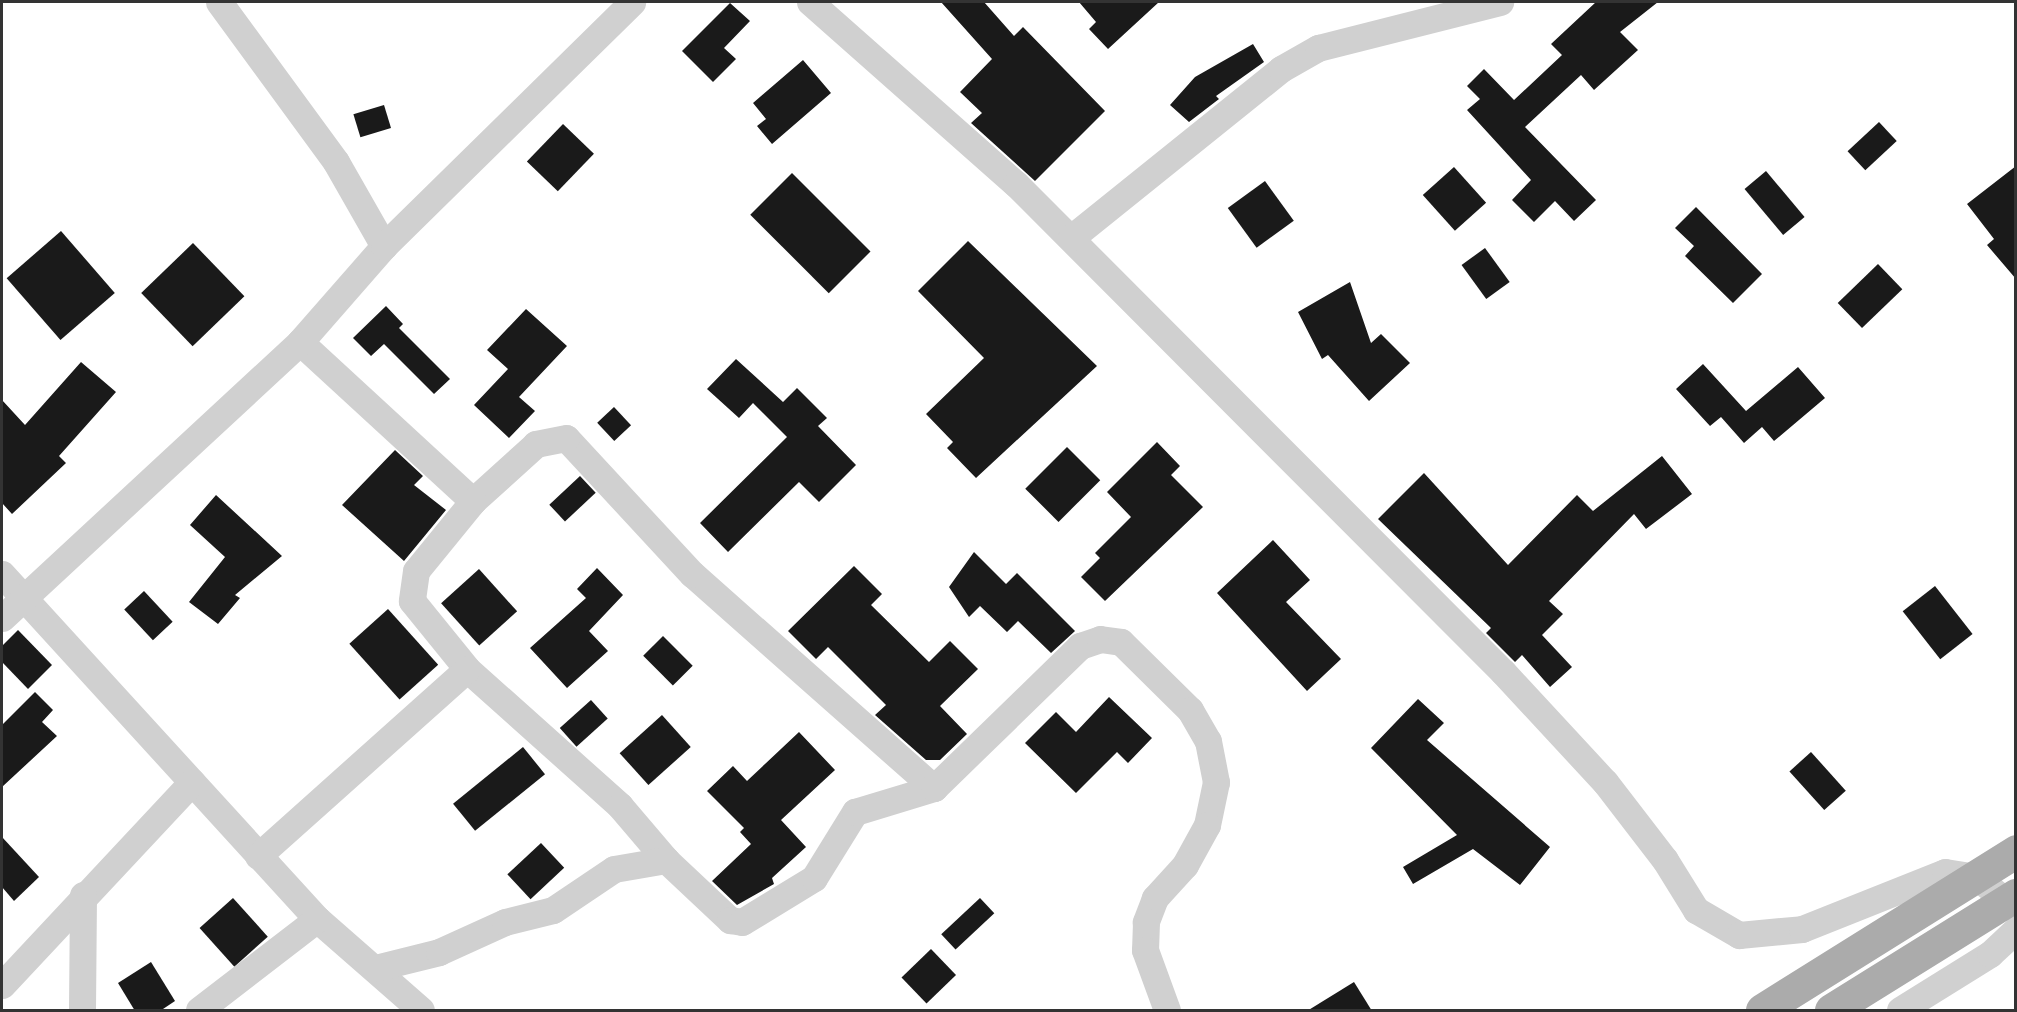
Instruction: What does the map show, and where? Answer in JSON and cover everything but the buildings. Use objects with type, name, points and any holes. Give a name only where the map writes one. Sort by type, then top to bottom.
[{"type":"main road","points":[[1762,1011],[2016,851]]},
{"type":"main road","points":[[1831,1011],[2013,910]]},
{"type":"street","points":[[219,2],[336,162],[384,246]]},
{"type":"street","points":[[2,618],[300,342],[384,246],[632,2]]},
{"type":"street","points":[[810,2],[1071,238],[1503,672],[1605,782],[1665,860],[1696,910],[1739,935],[1802,929],[1945,872],[1977,877],[2013,910],[1990,954],[1899,1011]]},
{"type":"street","points":[[1071,238],[1281,69],[1318,48],[1500,2]]},
{"type":"street","points":[[300,342],[474,501]]},
{"type":"street","points":[[934,788],[692,574],[566,438],[536,444],[474,501],[411,585],[412,601],[467,669],[620,806],[666,860],[730,920],[742,922],[814,878],[855,812],[934,788],[1080,646],[1100,639],[1121,642],[1190,710],[1208,741],[1216,782],[1207,825],[1185,865],[1155,898],[1146,922],[1145,950],[1167,1011]]},
{"type":"street","points":[[2,574],[26,596],[317,919],[421,1011]]},
{"type":"street","points":[[258,856],[467,669]]},
{"type":"street","points":[[2,985],[83,895],[192,782]]},
{"type":"street","points":[[375,968],[439,952],[505,922],[553,910],[614,869],[666,860]]},
{"type":"street","points":[[82,1011],[83,895]]},
{"type":"street","points":[[199,1011],[317,919]]}]
